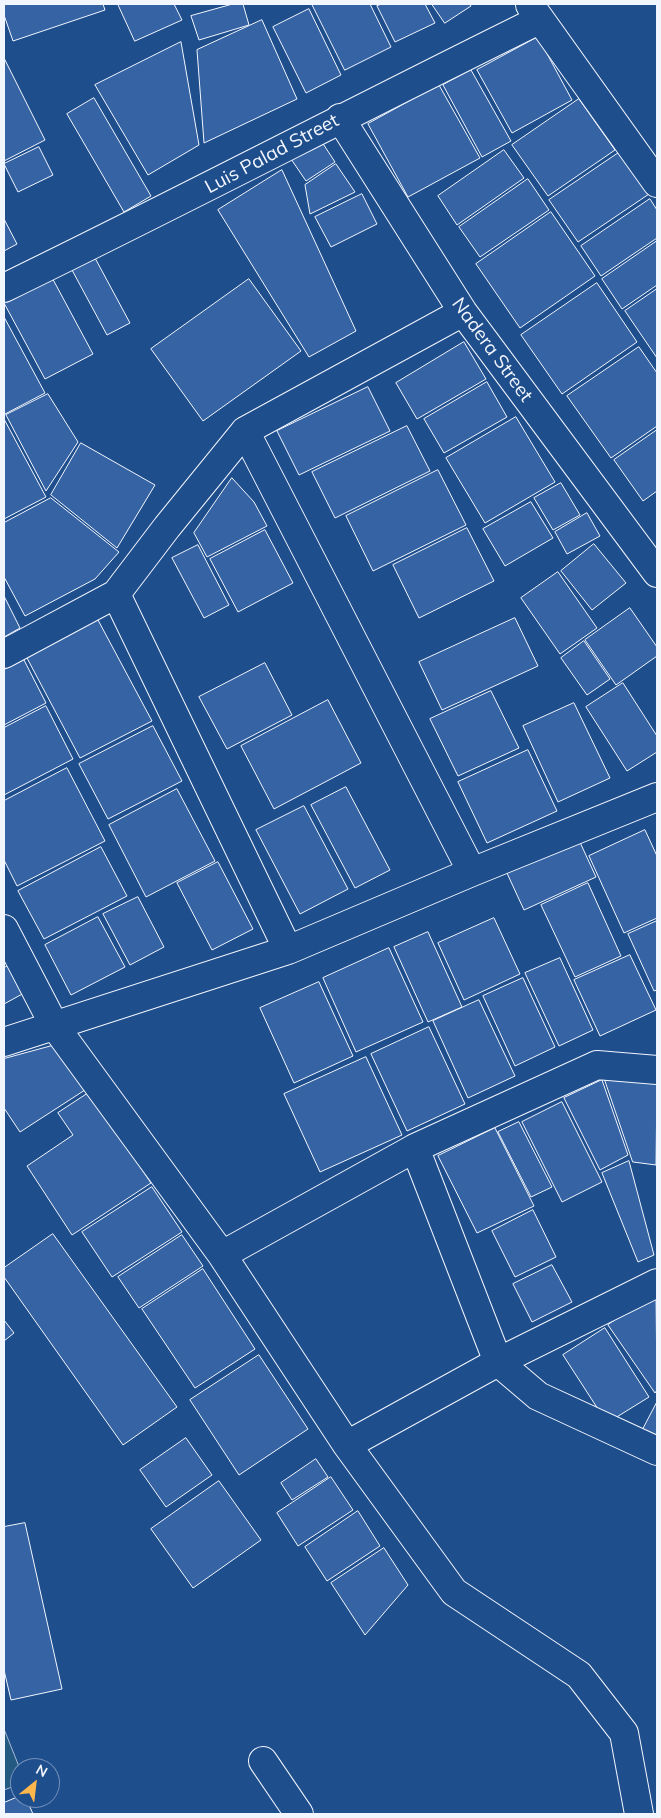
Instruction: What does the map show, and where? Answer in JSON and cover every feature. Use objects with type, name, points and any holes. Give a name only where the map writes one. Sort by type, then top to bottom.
[{"type":"street","name":"Luis Palad Street","points":[[4,288],[193,196],[534,12]]},
{"type":"street","points":[[534,12],[657,183]]},
{"type":"street","name":"Nadera Street","points":[[340,118],[463,312],[657,573]]},
{"type":"street","points":[[4,654],[116,594],[167,527],[245,431],[463,312]]},
{"type":"street","points":[[245,431],[472,872]]},
{"type":"street","points":[[116,594],[288,950]]},
{"type":"street","points":[[4,1042],[288,950],[472,872],[657,797]]},
{"type":"street","points":[[4,929],[54,1025],[222,1254],[347,1445],[454,1592],[579,1675],[624,1733],[639,1814]]},
{"type":"street","points":[[222,1254],[415,1148],[597,1065],[657,1070]]},
{"type":"street","points":[[415,1148],[498,1362],[538,1396],[657,1451]]},
{"type":"street","points":[[347,1445],[498,1362],[657,1283]]},
{"type":"street","points":[[263,1761],[299,1814]]},
{"type":"shaded area","points":[[4,1729],[16,1758],[10,1758],[10,1788],[4,1790]]},
{"type":"building","points":[[4,4],[103,4],[105,10],[13,41],[4,15]]},
{"type":"building","points":[[118,4],[174,4],[182,20],[135,41]]},
{"type":"building","points":[[233,4],[243,4],[249,25],[199,40],[191,16]]},
{"type":"building","points":[[312,4],[370,4],[391,47],[345,70]]},
{"type":"building","points":[[382,4],[425,4],[435,23],[395,42],[377,6]]},
{"type":"building","points":[[432,4],[470,4],[471,6],[445,23]]},
{"type":"building","points":[[309,9],[341,75],[306,93],[273,27]]},
{"type":"building","points":[[262,20],[297,99],[204,143],[197,50]]},
{"type":"building","points":[[538,37],[572,100],[512,133],[477,70]]},
{"type":"building","points":[[181,42],[199,145],[148,175],[95,85]]},
{"type":"building","points":[[4,58],[45,140],[4,161]]},
{"type":"building","points":[[471,70],[511,141],[482,157],[443,85]]},
{"type":"building","points":[[439,85],[480,158],[408,197],[368,124]]},
{"type":"building","points":[[94,98],[151,196],[124,212],[67,114]]},
{"type":"building","points":[[579,99],[615,150],[548,196],[512,145]]},
{"type":"building","points":[[318,136],[335,162],[306,181],[289,156]]},
{"type":"building","points":[[39,147],[53,175],[18,192],[4,164]]},
{"type":"building","points":[[504,150],[524,178],[457,225],[438,196]]},
{"type":"building","points":[[620,152],[649,194],[578,242],[549,200]]},
{"type":"building","points":[[336,164],[355,192],[310,214],[305,185]]},
{"type":"building","points":[[282,170],[356,331],[309,357],[218,210]]},
{"type":"building","points":[[528,179],[549,210],[480,257],[459,227]]},
{"type":"building","points":[[362,194],[377,224],[331,247],[315,217]]},
{"type":"building","points":[[650,199],[657,210],[657,238],[601,276],[581,246]]},
{"type":"building","points":[[551,212],[595,276],[520,328],[476,264]]},
{"type":"building","points":[[4,219],[17,244],[4,251]]},
{"type":"building","points":[[657,241],[657,285],[622,309],[602,279]]},
{"type":"building","points":[[95,258],[130,323],[107,335],[72,270]]},
{"type":"building","points":[[49,272],[93,354],[45,379],[4,303],[4,296]]},
{"type":"building","points":[[249,279],[301,351],[203,421],[151,349]]},
{"type":"building","points":[[597,283],[637,342],[562,394],[521,335]]},
{"type":"building","points":[[657,289],[657,358],[625,311]]},
{"type":"building","points":[[4,317],[45,393],[5,414],[4,412]]},
{"type":"building","points":[[464,342],[486,379],[417,419],[396,383]]},
{"type":"building","points":[[639,347],[657,373],[657,426],[611,458],[567,396]]},
{"type":"building","points":[[487,382],[507,417],[444,453],[424,419]]},
{"type":"building","points":[[368,387],[390,431],[299,475],[277,431]]},
{"type":"building","points":[[48,394],[78,442],[46,491],[6,415]]},
{"type":"building","points":[[516,417],[555,482],[485,523],[446,458]]},
{"type":"building","points":[[4,419],[46,497],[4,519]]},
{"type":"building","points":[[407,426],[430,471],[335,518],[312,472]]},
{"type":"building","points":[[657,430],[657,491],[643,501],[614,460]]},
{"type":"building","points":[[81,443],[155,485],[117,548],[51,495]]},
{"type":"building","points":[[438,470],[466,525],[373,571],[346,516]]},
{"type":"building","points":[[232,478],[254,502],[267,526],[207,557],[194,533]]},
{"type":"building","points":[[561,483],[580,515],[553,530],[534,498]]},
{"type":"building","points":[[51,498],[119,552],[95,579],[25,616],[4,577],[4,523]]},
{"type":"building","points":[[531,502],[553,538],[505,566],[483,529]]},
{"type":"building","points":[[587,513],[600,536],[567,554],[555,532]]},
{"type":"building","points":[[467,528],[494,581],[419,618],[393,565]]},
{"type":"building","points":[[265,530],[293,583],[238,612],[210,559]]},
{"type":"building","points":[[594,544],[626,583],[592,610],[561,571]]},
{"type":"building","points":[[198,545],[229,605],[204,618],[172,558]]},
{"type":"building","points":[[558,572],[597,628],[560,654],[521,598]]},
{"type":"building","points":[[4,596],[20,628],[4,637]]},
{"type":"building","points":[[630,608],[657,647],[657,656],[616,685],[585,640]]},
{"type":"building","points":[[515,618],[538,666],[442,710],[419,662]]},
{"type":"building","points":[[98,620],[152,721],[80,758],[27,658]]},
{"type":"building","points":[[584,641],[610,679],[587,695],[561,658]]},
{"type":"building","points":[[24,660],[46,703],[4,725],[4,670]]},
{"type":"building","points":[[265,663],[292,715],[227,749],[199,697]]},
{"type":"building","points":[[623,683],[657,736],[657,752],[627,771],[586,707]]},
{"type":"building","points":[[491,691],[519,748],[458,776],[430,719]]},
{"type":"building","points":[[328,700],[361,763],[274,809],[241,746]]},
{"type":"building","points":[[574,703],[610,778],[558,802],[523,726]]},
{"type":"building","points":[[46,706],[73,759],[4,795],[4,728]]},
{"type":"building","points":[[153,726],[182,781],[108,819],[79,764]]},
{"type":"building","points":[[528,750],[557,811],[487,843],[458,782]]},
{"type":"building","points":[[67,768],[105,841],[17,886],[4,860],[4,801]]},
{"type":"building","points":[[346,787],[390,870],[355,888],[311,805]]},
{"type":"building","points":[[177,789],[215,861],[146,897],[109,825]]},
{"type":"building","points":[[304,806],[348,889],[300,914],[256,830]]},
{"type":"building","points":[[645,830],[657,856],[657,918],[624,933],[589,856]]},
{"type":"building","points":[[578,838],[596,877],[524,910],[506,871]]},
{"type":"building","points":[[101,847],[127,896],[44,939],[18,891]]},
{"type":"building","points":[[218,862],[253,929],[212,950],[177,883]]},
{"type":"building","points":[[588,883],[621,956],[575,977],[541,905]]},
{"type":"building","points":[[138,897],[164,947],[130,965],[103,914]]},
{"type":"building","points":[[98,917],[125,967],[71,995],[45,945]]},
{"type":"building","points":[[494,918],[520,974],[464,1000],[438,943]]},
{"type":"building","points":[[657,921],[657,990],[654,991],[628,934]]},
{"type":"building","points":[[428,932],[462,1007],[428,1022],[394,947]]},
{"type":"building","points":[[389,948],[423,1022],[356,1052],[323,978]]},
{"type":"building","points":[[630,955],[656,1010],[600,1036],[574,980]]},
{"type":"building","points":[[560,958],[593,1030],[559,1046],[525,973]]},
{"type":"building","points":[[11,964],[26,992],[4,1004],[4,968]]},
{"type":"building","points":[[523,978],[555,1047],[515,1066],[483,996]]},
{"type":"building","points":[[319,982],[353,1056],[294,1083],[260,1008]]},
{"type":"building","points":[[479,1000],[515,1076],[468,1098],[433,1021]]},
{"type":"building","points":[[429,1027],[465,1104],[407,1131],[371,1054]]},
{"type":"building","points":[[59,1044],[88,1088],[20,1132],[4,1108],[4,1059]]},
{"type":"building","points":[[366,1057],[402,1135],[320,1172],[284,1094]]},
{"type":"building","points":[[602,1080],[628,1155],[600,1170],[564,1098]]},
{"type":"building","points":[[605,1080],[657,1083],[656,1165],[633,1162]]},
{"type":"building","points":[[90,1092],[151,1183],[72,1235],[27,1166],[73,1135],[58,1113]]},
{"type":"building","points":[[562,1102],[602,1182],[562,1202],[522,1122]]},
{"type":"building","points":[[519,1122],[552,1187],[531,1197],[498,1132]]},
{"type":"building","points":[[495,1128],[534,1206],[477,1233],[438,1156]]},
{"type":"building","points":[[629,1161],[654,1255],[638,1262],[602,1173]]},
{"type":"building","points":[[152,1187],[182,1232],[112,1277],[82,1232]]},
{"type":"building","points":[[533,1210],[556,1257],[515,1277],[492,1231]]},
{"type":"building","points":[[53,1234],[177,1407],[123,1445],[4,1277],[4,1268]]},
{"type":"building","points":[[182,1235],[203,1266],[139,1308],[118,1277]]},
{"type":"building","points":[[552,1265],[572,1302],[532,1322],[513,1284]]},
{"type":"building","points":[[203,1269],[255,1349],[195,1388],[142,1309]]},
{"type":"building","points":[[656,1293],[657,1390],[655,1393],[608,1325]]},
{"type":"building","points":[[4,1320],[14,1333],[4,1341]]},
{"type":"building","points":[[605,1328],[649,1397],[607,1423],[563,1355]]},
{"type":"building","points":[[259,1355],[308,1429],[239,1475],[190,1400]]},
{"type":"building","points":[[657,1402],[657,1444],[640,1435]]},
{"type":"building","points":[[186,1438],[212,1475],[166,1507],[140,1470]]},
{"type":"building","points":[[316,1459],[328,1477],[292,1500],[281,1483]]},
{"type":"building","points":[[331,1477],[353,1510],[298,1546],[277,1513]]},
{"type":"building","points":[[219,1481],[261,1540],[193,1588],[151,1529]]},
{"type":"building","points":[[358,1511],[380,1546],[327,1581],[305,1547]]},
{"type":"building","points":[[25,1523],[62,1689],[11,1700],[4,1670],[4,1527]]},
{"type":"building","points":[[384,1548],[408,1585],[365,1635],[331,1583]]},
{"type":"building","points":[[10,1800],[10,1808],[30,1808],[33,1814],[4,1814],[4,1803]]}]
